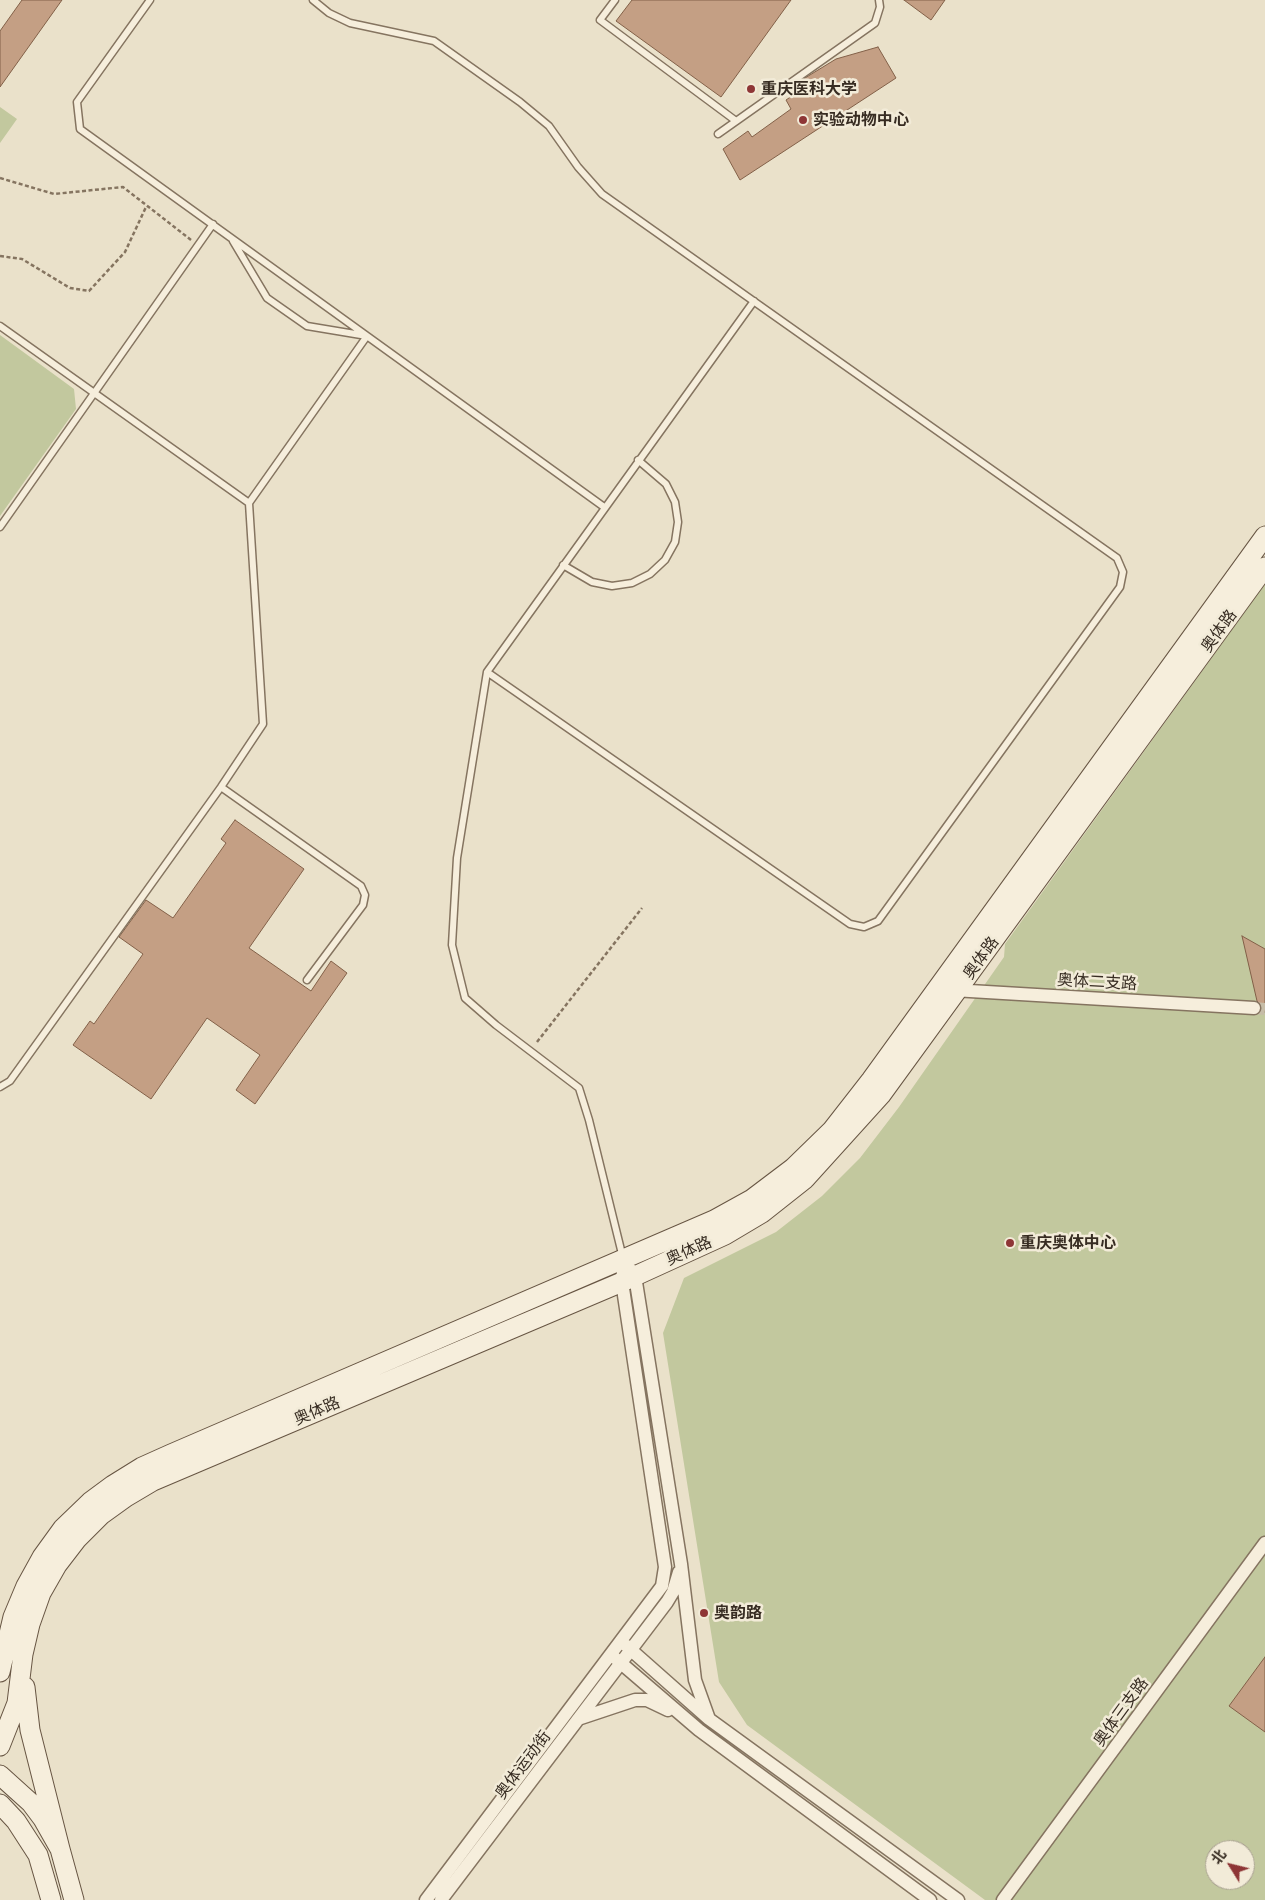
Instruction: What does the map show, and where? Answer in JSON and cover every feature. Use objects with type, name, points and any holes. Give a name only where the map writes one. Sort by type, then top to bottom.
[{"type":"main road","name":"奥体路","points":[[0,1672],[2,1656],[13,1618],[26,1586],[42,1557],[63,1528],[90,1502],[113,1485],[142,1467],[171,1454],[714,1220],[752,1198],[793,1168],[832,1130],[938,990],[1265,536]]},
{"type":"main road","name":"奥体路","points":[[0,1746],[17,1703],[23,1654],[30,1624],[41,1593],[57,1565],[77,1539],[101,1515],[126,1497],[162,1477],[628,1279],[724,1235],[762,1213],[805,1179],[881,1095],[1265,567]]},
{"type":"main road","points":[[23,1654],[30,1730],[74,1900]]},
{"type":"main road","points":[[0,1775],[31,1803],[43,1819],[60,1849]]},
{"type":"main road","points":[[0,1804],[16,1821],[38,1854],[51,1900]]},
{"type":"street","name":"奥体二支路","points":[[938,990],[1254,1008]]},
{"type":"street","points":[[624,1259],[681,1564],[695,1680],[709,1719]]},
{"type":"street","points":[[626,1646],[658,1595],[665,1577],[628,1279]]},
{"type":"street","name":"奥体三支路","points":[[1004,1900],[1265,1543]]},
{"type":"street","points":[[626,1646],[674,1592],[681,1564]]},
{"type":"street","points":[[626,1646],[709,1719],[958,1900]]},
{"type":"street","name":"奥体运动街","points":[[426,1900],[626,1646]]},
{"type":"street","points":[[616,1659],[699,1730]]},
{"type":"street","name":"奥体运动街","points":[[441,1900],[578,1719],[616,1659]]},
{"type":"street","points":[[578,1719],[635,1700],[646,1700],[659,1704],[699,1730],[930,1900]]},
{"type":"lane","points":[[150,0],[77,102],[80,129],[604,507]]},
{"type":"lane","points":[[313,0],[329,12],[350,23],[434,41],[520,102],[549,126],[578,167],[602,194],[1117,558],[1123,572],[1120,587],[878,921],[864,927],[850,924],[487,672]]},
{"type":"lane","points":[[615,0],[600,20],[736,121]]},
{"type":"lane","points":[[718,134],[875,23],[880,7],[879,0]]},
{"type":"lane","points":[[0,527],[213,224]]},
{"type":"lane","points":[[231,238],[267,298],[307,326],[367,336]]},
{"type":"lane","points":[[624,1259],[589,1120],[579,1088],[465,998],[452,945],[457,858],[487,672],[754,301]]},
{"type":"lane","points":[[0,326],[249,503]]},
{"type":"lane","points":[[0,1087],[10,1081],[221,787],[263,724],[249,503],[367,336]]},
{"type":"lane","points":[[563,565],[592,582],[612,586],[632,583],[650,574],[665,560],[676,536],[678,522],[675,502],[666,484],[638,460]]},
{"type":"lane","points":[[221,787],[361,886],[365,895],[363,905],[307,980]]},
{"type":"path","points":[[0,178],[54,194],[123,187],[198,245]]},
{"type":"path","points":[[0,256],[22,259],[70,288],[89,291],[125,252],[146,206]]},
{"type":"path","points":[[530,1051],[642,908]]},
{"type":"green space","points":[[0,107],[17,119],[0,143]]},
{"type":"green space","points":[[0,335],[74,389],[76,409],[0,516]]},
{"type":"green space","name":"重庆奥体中心","points":[[1265,584],[1265,1900],[985,1900],[747,1725],[719,1682],[663,1333],[684,1278],[776,1232],[822,1196],[860,1158],[899,1107],[1004,957],[1005,944]]},
{"type":"building","points":[[22,0],[62,0],[0,87],[0,31]]},
{"type":"building","points":[[632,0],[791,0],[721,97],[616,21]]},
{"type":"building","points":[[904,0],[945,0],[931,20]]},
{"type":"building","name":"实验动物中心","points":[[878,47],[896,78],[740,180],[723,149],[748,131],[752,137],[791,109],[786,100],[801,90],[797,84],[805,78],[836,59]]},
{"type":"building","points":[[235,820],[304,869],[249,948],[311,991],[331,961],[347,973],[255,1104],[236,1090],[260,1055],[207,1018],[151,1099],[73,1045],[90,1021],[94,1024],[143,954],[119,937],[146,900],[173,918],[226,843],[221,839]]},
{"type":"building","points":[[1242,936],[1265,949],[1265,1012],[1261,1012],[1261,1005],[1257,1001]]},
{"type":"building","points":[[1265,1657],[1265,1732],[1229,1706]]},
{"type":"tunnel","points":[[1254,1008],[1265,1009]]},
{"type":"place","name":"重庆医科大学","points":[[751,89]]},
{"type":"place","name":"实验动物中心","points":[[803,120]]},
{"type":"place","name":"重庆奥体中心","points":[[1010,1243]]},
{"type":"place","name":"奥韵路","points":[[704,1613]]}]
